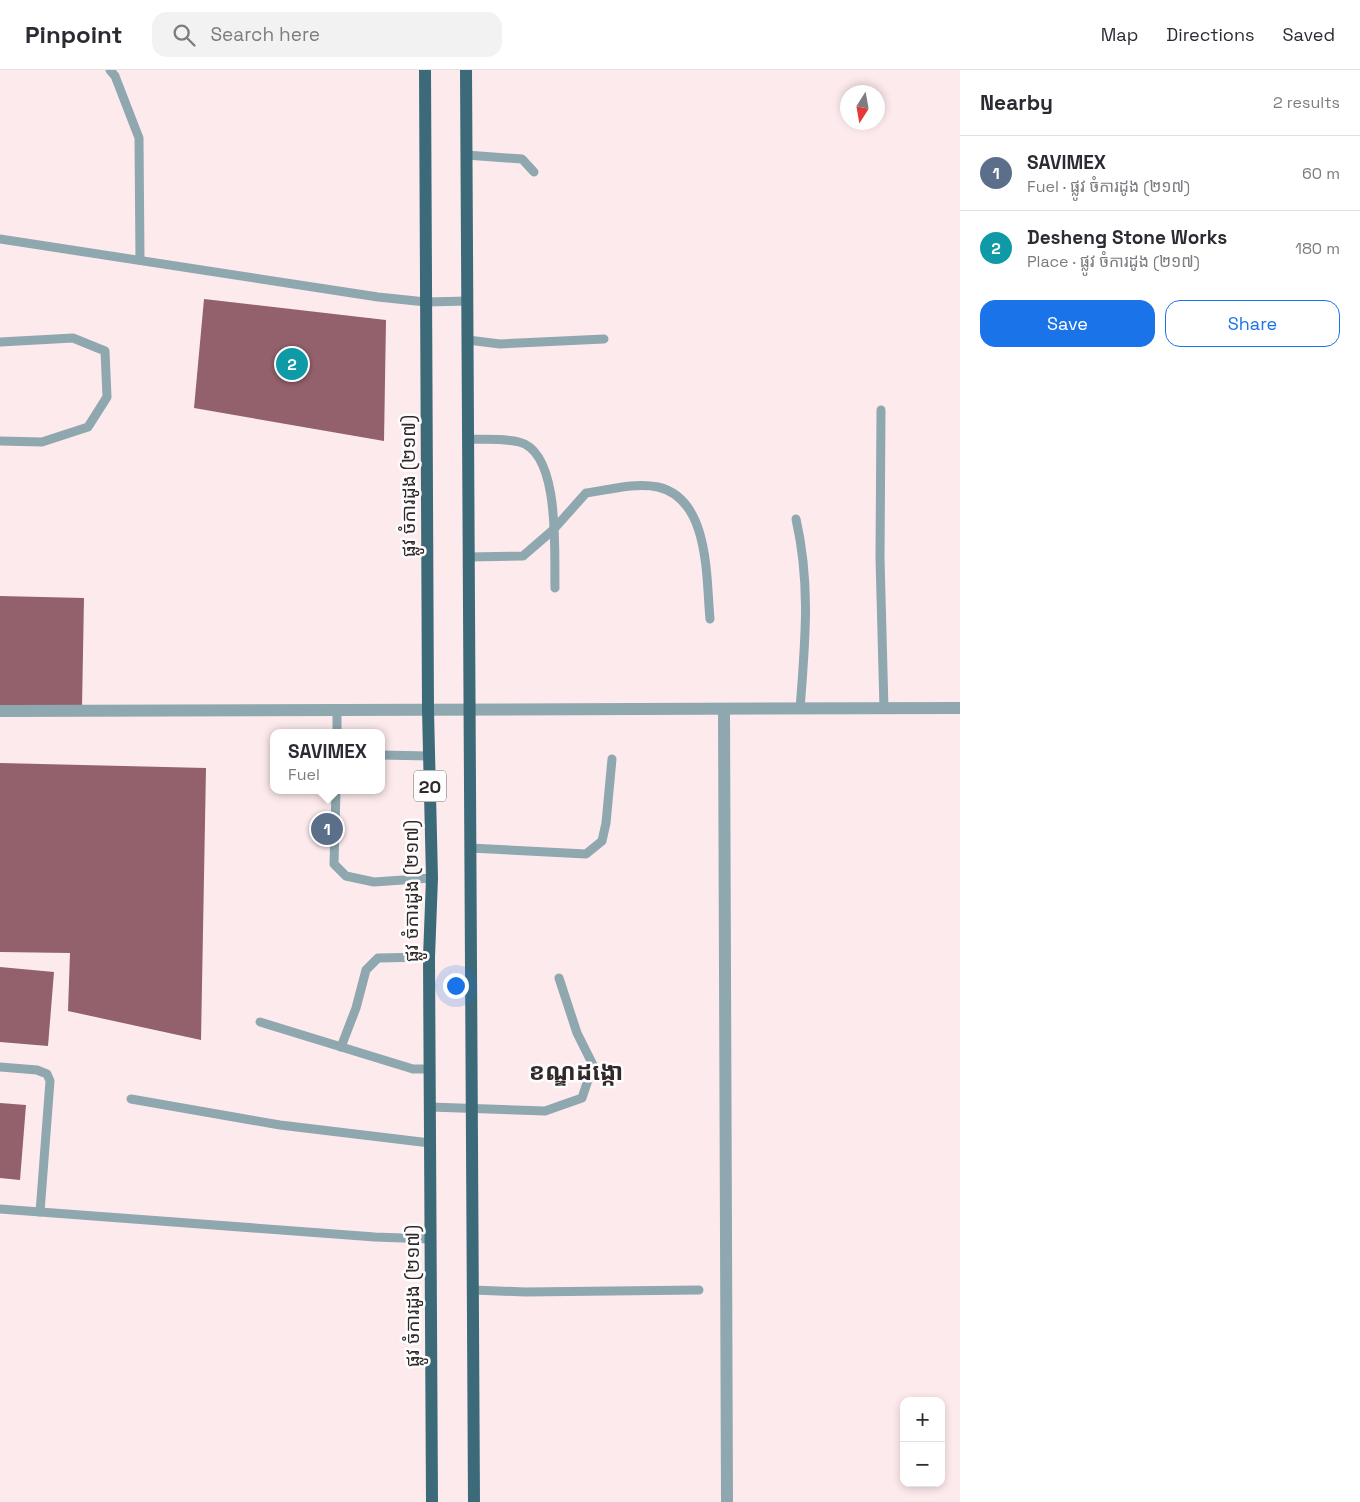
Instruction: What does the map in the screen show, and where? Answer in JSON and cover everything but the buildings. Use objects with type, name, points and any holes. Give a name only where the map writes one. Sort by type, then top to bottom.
[{"type":"main road","name":"ផ្លូវ ចំការដូង (២១៧)","points":[[425,70],[428,710],[432,878],[429,957],[432,1502]]},
{"type":"main road","name":"20","points":[[466,70],[474,1502]]},
{"type":"street","points":[[0,711],[960,708]]},
{"type":"street","points":[[724,709],[727,1502]]},
{"type":"lane","points":[[110,70],[115,76],[139,138],[140,260]]},
{"type":"lane","points":[[466,155],[522,159],[534,172]]},
{"type":"lane","points":[[0,239],[378,297],[426,302],[468,301]]},
{"type":"lane","points":[[0,342],[73,338],[105,351],[107,397],[88,427],[42,442],[0,441]]},
{"type":"lane","points":[[468,340],[500,344],[604,339]]},
{"type":"lane","points":[[881,410],[880,558],[884,709]]},
{"type":"lane","points":[[468,438],[520,442],[537,453],[549,477],[555,588]]},
{"type":"lane","points":[[469,557],[523,556],[553,530],[586,493],[629,486],[658,487],[682,500],[702,534],[710,620]]},
{"type":"lane","points":[[796,519],[804,556],[807,623],[800,709]]},
{"type":"lane","points":[[337,709],[337,729]]},
{"type":"lane","points":[[385,755],[429,756]]},
{"type":"lane","points":[[470,848],[586,854],[602,841],[606,823],[612,759]]},
{"type":"lane","points":[[336,794],[334,864],[346,876],[374,882],[432,878]]},
{"type":"lane","points":[[342,1047],[356,1008],[366,970],[378,958],[429,957]]},
{"type":"lane","points":[[430,1107],[545,1111],[582,1098],[593,1065],[577,1033],[559,978]]},
{"type":"lane","points":[[260,1022],[413,1069],[430,1069]]},
{"type":"lane","points":[[0,1067],[37,1070],[47,1074],[50,1081],[40,1212]]},
{"type":"lane","points":[[131,1099],[280,1125],[430,1143]]},
{"type":"lane","points":[[0,1209],[375,1237],[430,1239]]},
{"type":"lane","points":[[473,1290],[525,1292],[699,1290]]},
{"type":"place","name":"Desheng Stone Works","points":[[292,364]]},
{"type":"place","name":"SAVIMEX","points":[[327,829]]},
{"type":"district","name":"ខណ្ឌដង្កោ","points":[[576,1071]]}]
